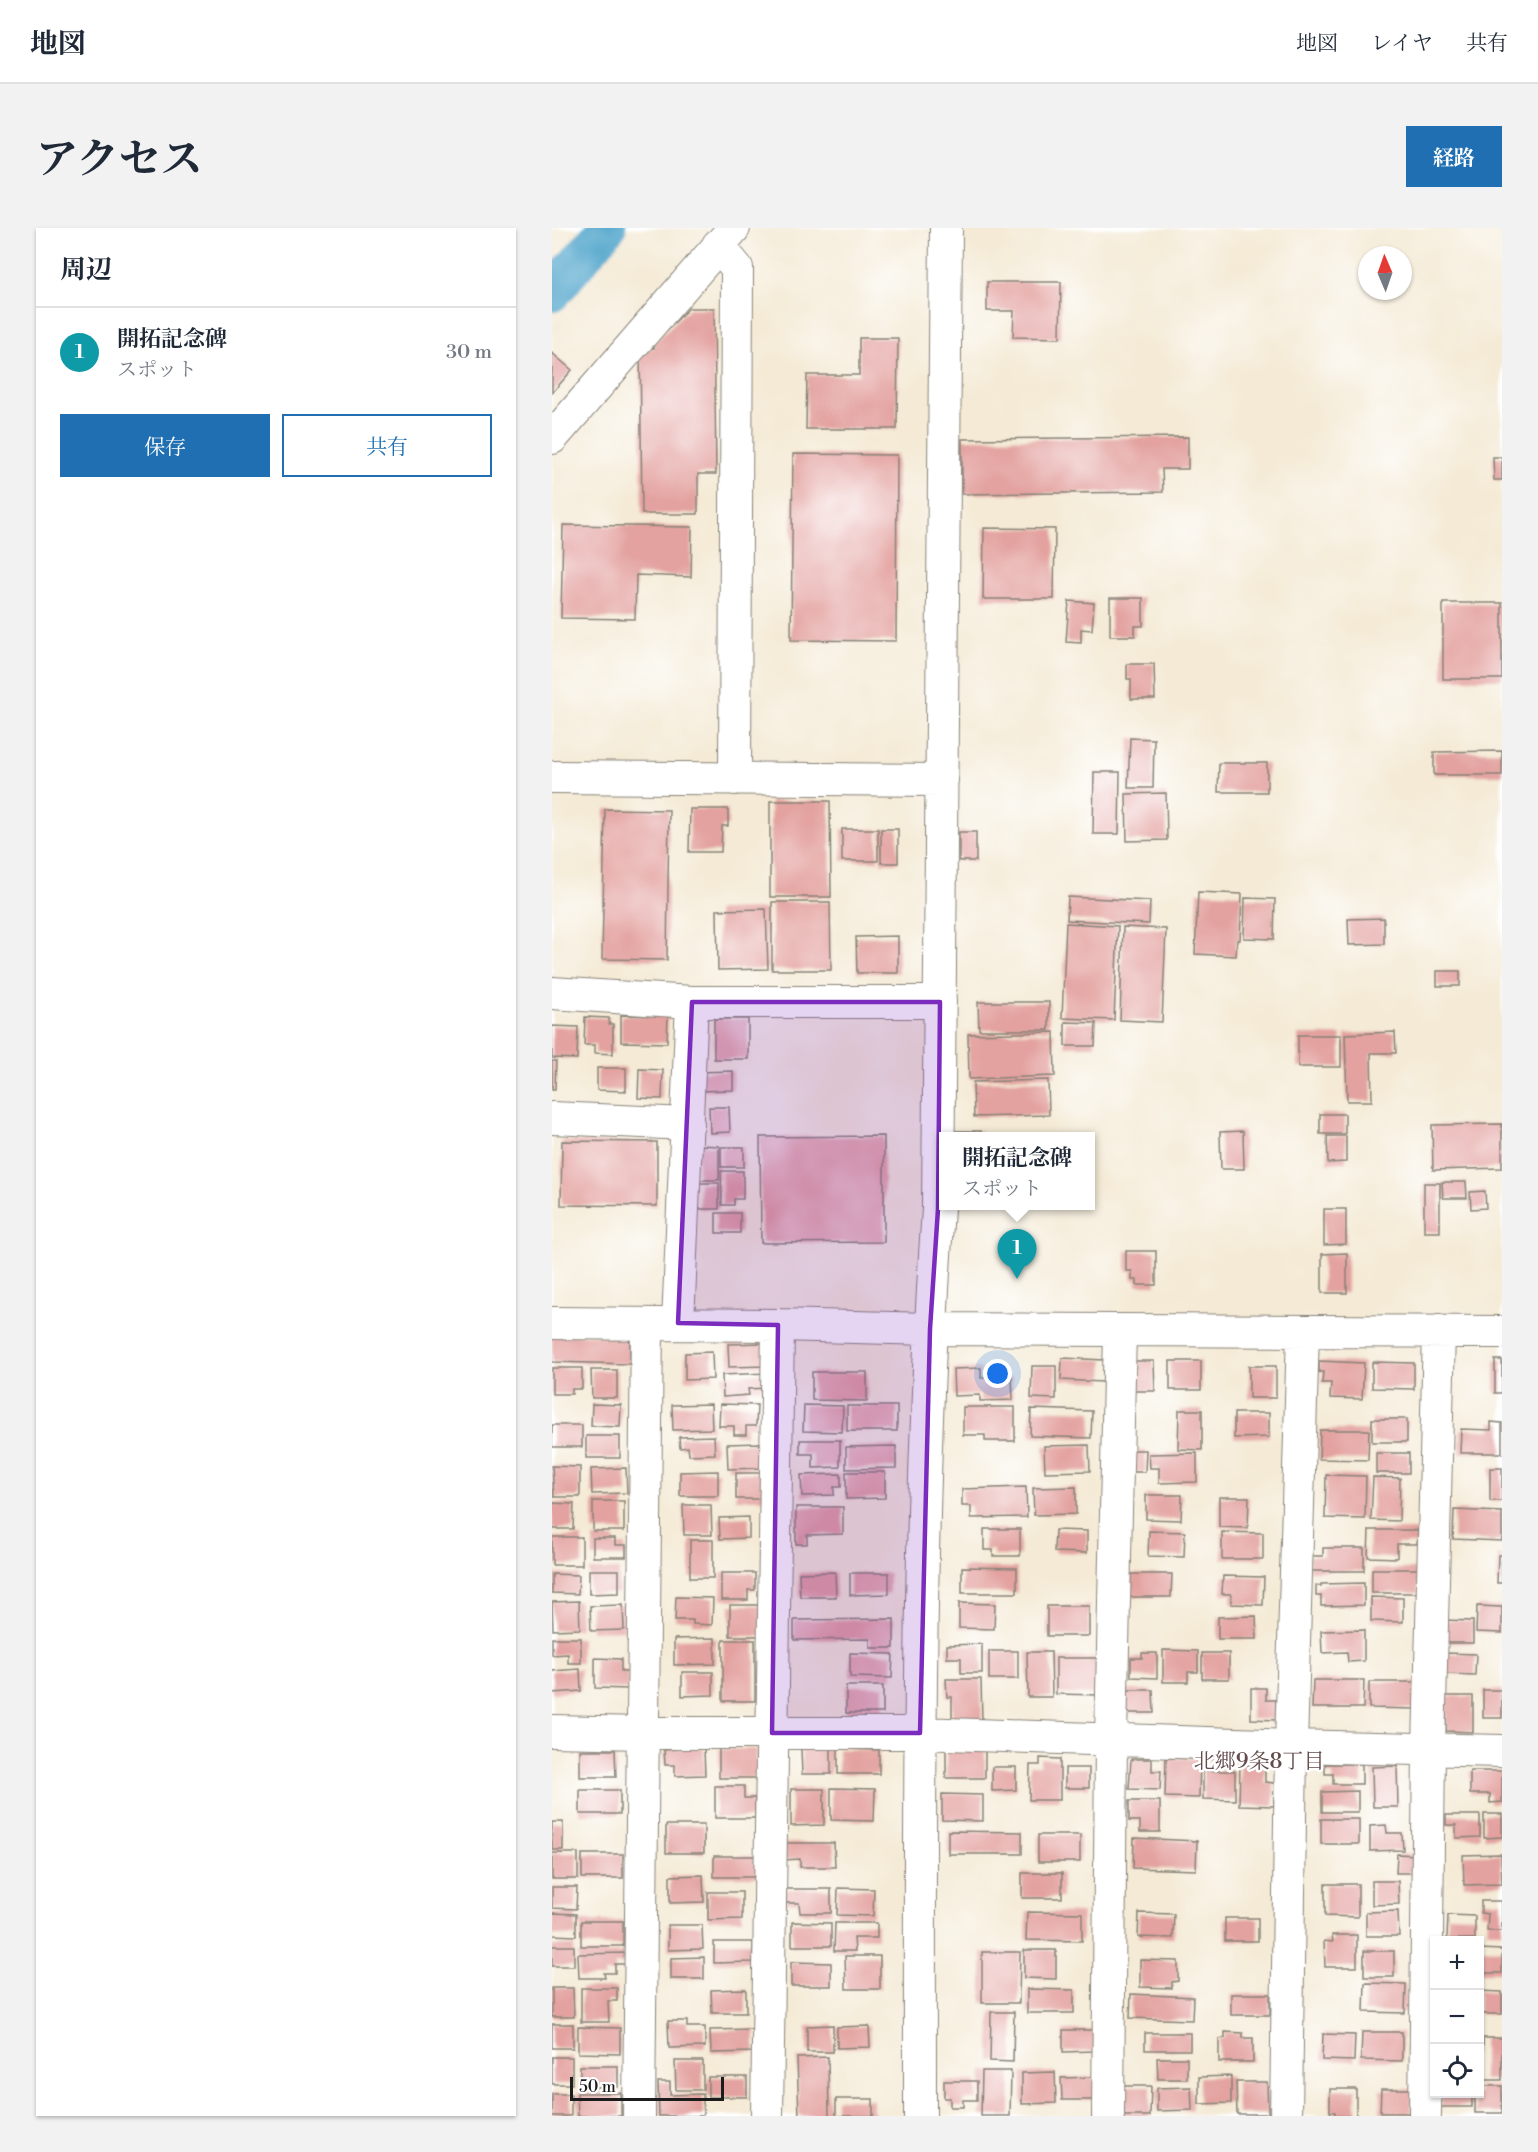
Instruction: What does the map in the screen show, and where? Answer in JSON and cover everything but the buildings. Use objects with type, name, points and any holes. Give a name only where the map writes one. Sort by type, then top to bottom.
[{"type":"street","points":[[920,2116],[920,1733],[930,1329],[938,1209],[946,228]]},
{"type":"street","points":[[552,438],[726,237],[737,268],[735,779]]},
{"type":"street","points":[[552,777],[942,780]]},
{"type":"street","points":[[552,993],[693,1002],[940,1002]]},
{"type":"street","points":[[678,1323],[693,1002]]},
{"type":"street","points":[[552,1118],[688,1124]]},
{"type":"street","points":[[552,1323],[778,1324],[930,1329],[1120,1331],[1502,1332]]},
{"type":"street","points":[[639,2116],[647,1324]]},
{"type":"street","points":[[767,2116],[778,1324]]},
{"type":"street","points":[[1108,2116],[1111,1738],[1120,1331]]},
{"type":"street","points":[[1286,2116],[1291,1746],[1303,1331]]},
{"type":"street","points":[[1425,2116],[1429,1749],[1439,1331]]},
{"type":"street","points":[[552,1731],[920,1733],[1502,1751]]},
{"type":"highlighted area","points":[[692,1002],[940,1002],[938,1209],[930,1329],[920,1733],[772,1733],[778,1325],[678,1323]]},
{"type":"waterway","points":[[552,293],[607,228]]},
{"type":"place","name":"開拓記念碑","points":[[1017,1279]]},
{"type":"district","name":"北郷9条8丁目","points":[[1259,1762]]}]
